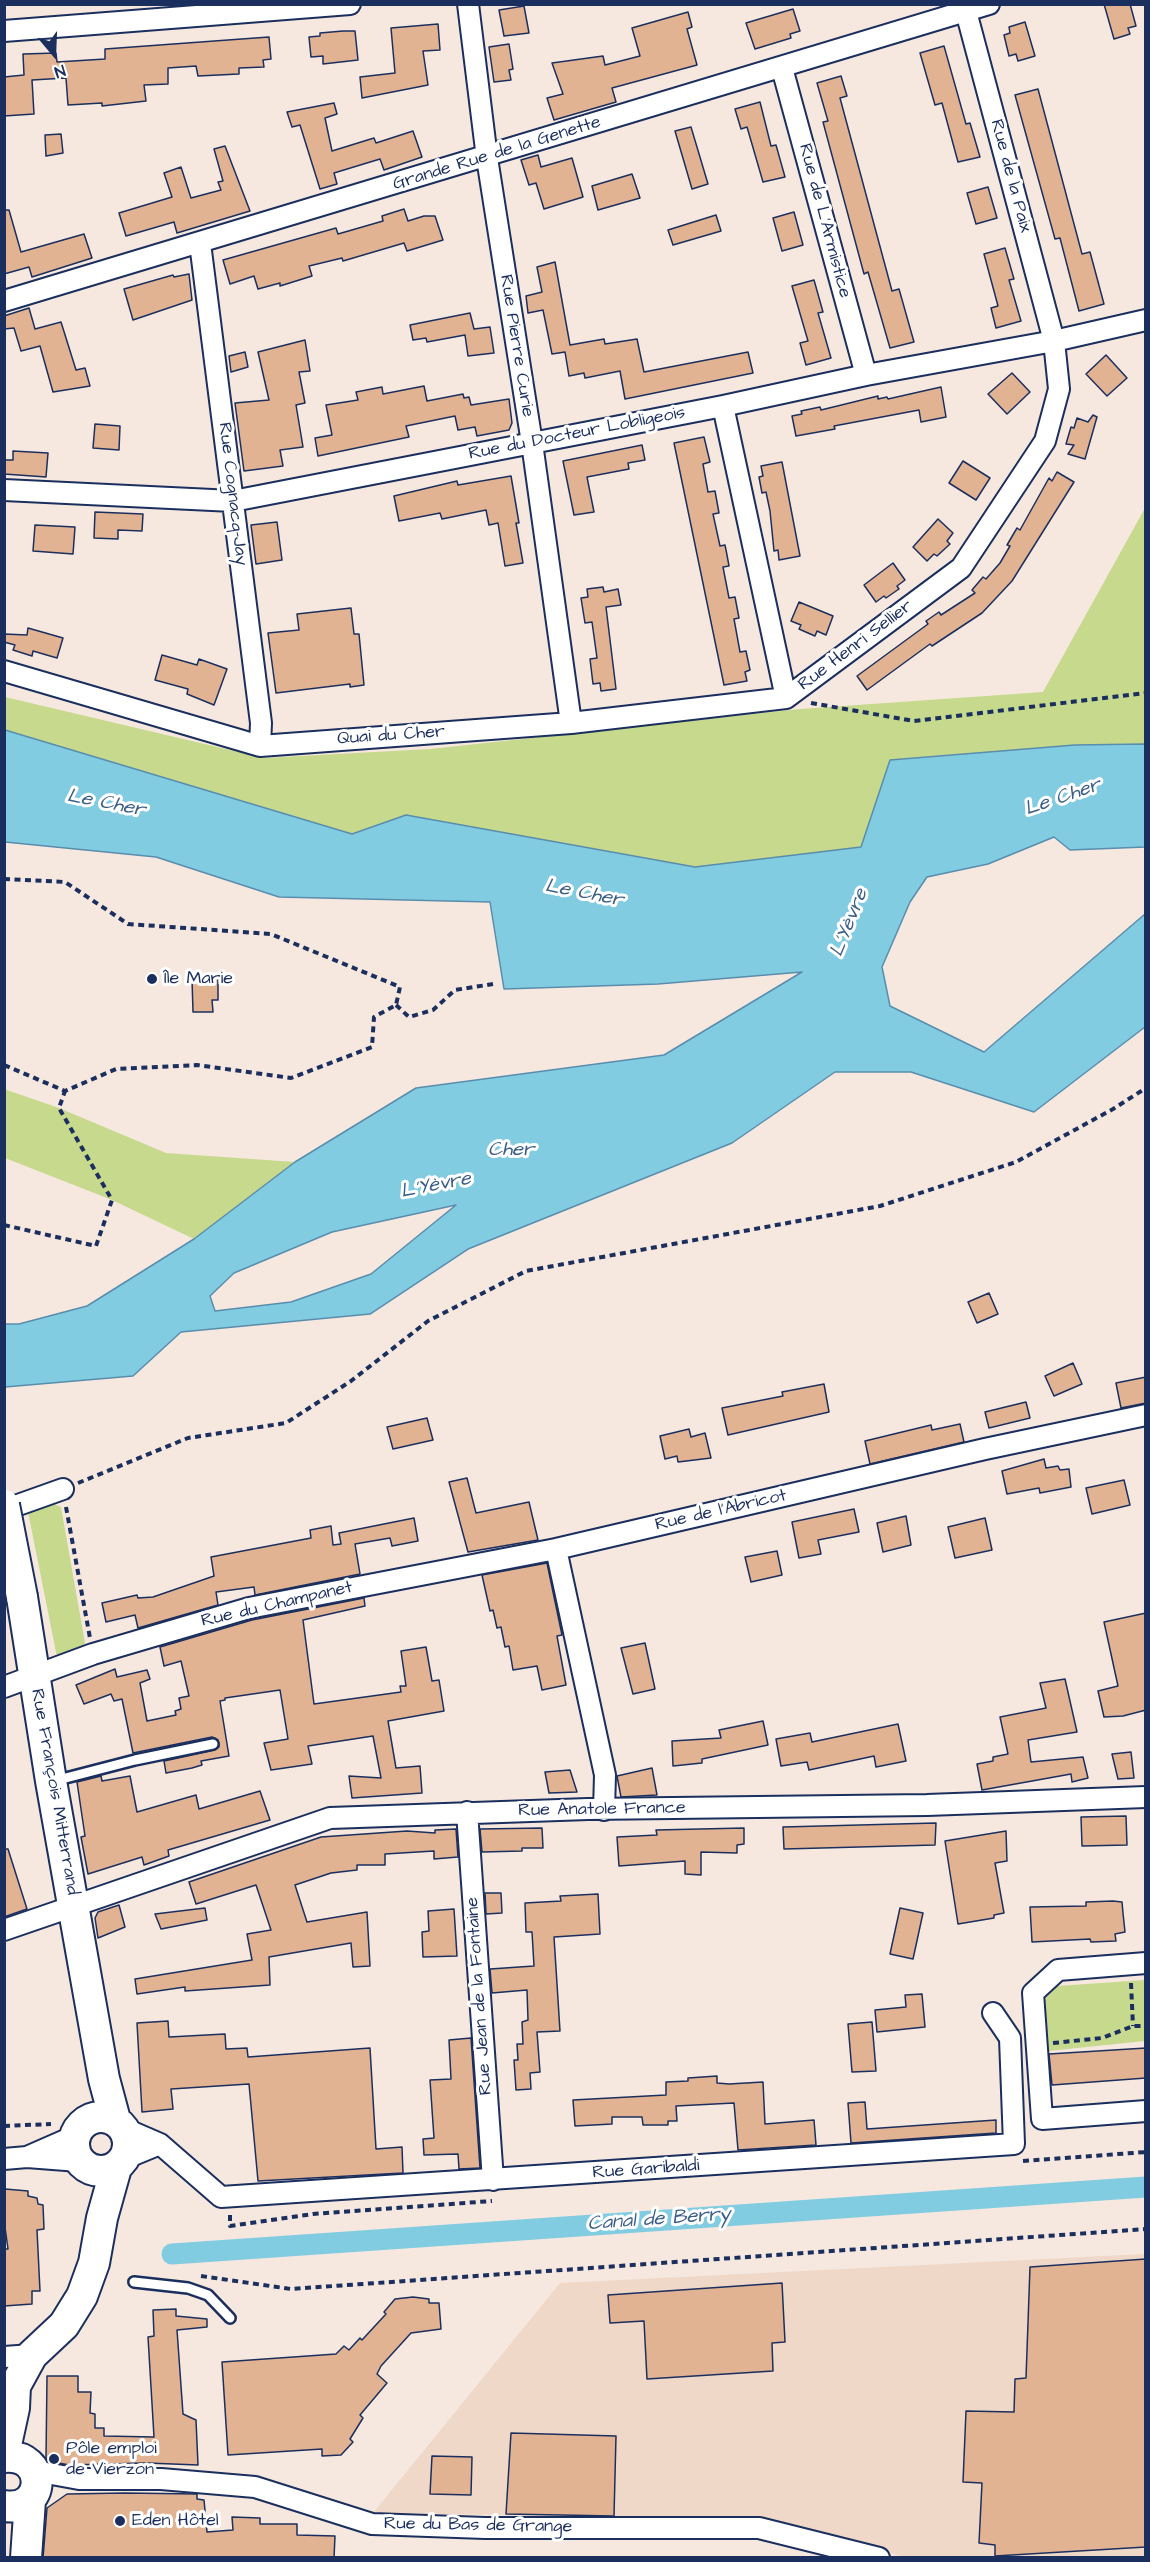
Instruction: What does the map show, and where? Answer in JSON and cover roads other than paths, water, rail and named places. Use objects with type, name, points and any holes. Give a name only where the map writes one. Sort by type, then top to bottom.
[{"type":"main road","name":"Rue François Mitterrand","points":[[4,1505],[22,1597],[51,1781],[104,2079],[102,2145]]},
{"type":"main road","points":[[19,2558],[14,2408],[18,2356],[64,2325],[82,2296],[94,2263],[102,2218],[97,2190],[102,2145]]},
{"type":"main road","points":[[18,2481],[26,2558]]},
{"type":"street","points":[[4,31],[173,12],[350,4]]},
{"type":"street","name":"Rue Pierre Curie","points":[[468,4],[487,158],[532,443],[571,723]]},
{"type":"street","name":"Grande Rue de la Genette","points":[[4,301],[782,68],[964,8],[989,4]]},
{"type":"street","name":"Rue de la Paix","points":[[964,8],[1054,341]]},
{"type":"street","name":"Rue de L'Armistice","points":[[782,68],[866,375]]},
{"type":"street","name":"Rue Cognacq-Jay","points":[[200,243],[261,723],[260,746]]},
{"type":"street","name":"Rue du Docteur Lobligeois","points":[[4,490],[233,501],[723,406],[866,375],[1054,341],[1146,320]]},
{"type":"street","name":"Rue Henri Sellier","points":[[723,406],[786,698],[961,568],[1045,441],[1059,389],[1054,341]]},
{"type":"street","name":"Quai du Cher","points":[[4,671],[260,746],[571,723],[786,698]]},
{"type":"street","name":"Rue de l'Abricot","points":[[556,1549],[985,1449],[1146,1415]]},
{"type":"street","points":[[4,1510],[63,1490]]},
{"type":"street","points":[[556,1549],[604,1775],[604,1810]]},
{"type":"street","name":"Rue du Champanet","points":[[4,1686],[93,1654],[249,1608],[556,1549]]},
{"type":"street","name":"Rue Anatole France","points":[[4,1930],[330,1818],[467,1812],[927,1805],[1146,1797]]},
{"type":"street","name":"Rue Jean de la Fontaine","points":[[467,1812],[493,2180]]},
{"type":"street","points":[[1138,1963],[1058,1970],[1033,1993],[1042,2119],[1146,2111]]},
{"type":"street","name":"Rue Garibaldi","points":[[102,2145],[160,2144],[221,2197],[1014,2144],[1010,2038],[993,2013]]},
{"type":"street","points":[[4,2159],[102,2145],[160,2144]]},
{"type":"street","name":"Rue du Bas de Grange","points":[[18,2481],[161,2479],[255,2487],[372,2524],[485,2528],[759,2528],[879,2558]]},
{"type":"lane","points":[[51,1781],[213,1744]]},
{"type":"lane","points":[[134,2282],[188,2288],[208,2295],[230,2318]]},
{"type":"water","name":"Cher","points":[[5,730],[352,834],[406,815],[695,867],[861,847],[890,760],[1075,745],[1145,744],[1145,847],[1070,850],[1054,837],[988,864],[927,877],[910,902],[882,967],[890,1006],[984,1052],[1145,914],[1145,1027],[1034,1112],[911,1072],[835,1072],[732,1143],[468,1249],[370,1314],[181,1332],[133,1376],[5,1387],[5,1324],[19,1324],[87,1306],[194,1239],[295,1162],[416,1088],[664,1055],[802,972],[658,984],[504,989],[490,902],[279,897],[156,857],[5,842]],"holes":[[[456,1205],[371,1274],[291,1302],[215,1311],[210,1296],[234,1273],[332,1232]]]},
{"type":"waterway","name":"Canal de Berry","points":[[172,2254],[1146,2187]]},
{"type":"place","name":"Île Marie","points":[[152,979]]},
{"type":"place","name":"Pôle emploi de Vierzon","points":[[54,2459]]},
{"type":"place","name":"Eden Hôtel","points":[[120,2521]]},
{"type":"water label","name":"Le Cher","points":[[1063,798]]},
{"type":"water label","name":"Le Cher","points":[[106,804]]},
{"type":"water label","name":"Le Cher","points":[[584,894]]},
{"type":"water label","name":"L'Yèvre","points":[[850,923]]},
{"type":"water label","name":"L'Yèvre","points":[[436,1186]]}]
